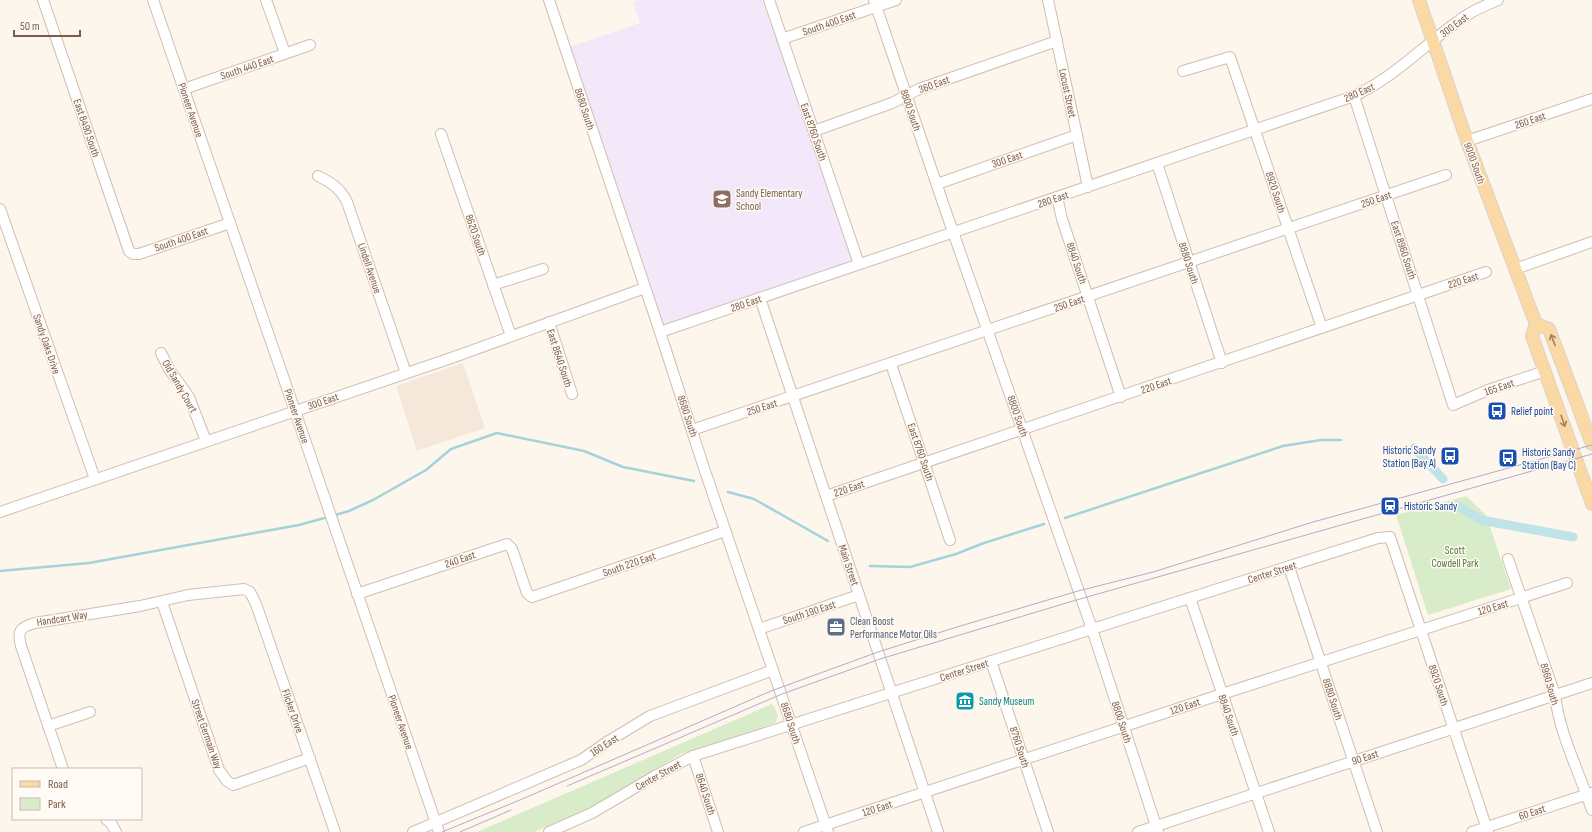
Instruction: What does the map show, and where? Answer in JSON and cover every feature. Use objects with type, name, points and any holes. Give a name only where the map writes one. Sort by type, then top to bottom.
[{"type":"main road","name":"9000 South","points":[[1419,0],[1467,141],[1536,324],[1532,336],[1592,504]]},
{"type":"main road","points":[[1536,324],[1549,329],[1592,444]]},
{"type":"street","name":"East 8490 South","points":[[43,0],[129,251],[133,254]]},
{"type":"street","name":"Pioneer Avenue","points":[[153,0],[296,411],[357,594],[438,827]]},
{"type":"street","points":[[266,0],[285,53]]},
{"type":"street","name":"8680 South","points":[[549,0],[826,828]]},
{"type":"street","name":"East 8760 South","points":[[769,0],[859,264]]},
{"type":"street","name":"South 400 East","points":[[782,39],[875,3],[896,0]]},
{"type":"street","name":"Locust Street","points":[[1048,0],[1088,187]]},
{"type":"street","name":"300 East","points":[[1433,42],[1468,14],[1498,0]]},
{"type":"street","name":"8800 South","points":[[875,3],[1092,629],[1157,829]]},
{"type":"street","name":"360 East","points":[[814,131],[892,104],[906,95],[1056,41]]},
{"type":"street","name":"280 East","points":[[660,332],[1354,96],[1386,79],[1433,42]]},
{"type":"street","name":"South 440 East","points":[[184,89],[310,45]]},
{"type":"street","name":"8920 South","points":[[1183,71],[1230,57],[1322,328]]},
{"type":"street","name":"East 8960 South","points":[[1354,96],[1387,195],[1453,405]]},
{"type":"street","name":"260 East","points":[[1467,141],[1592,98]]},
{"type":"street","name":"8620 South","points":[[440,134],[511,336]]},
{"type":"street","name":"300 East","points":[[937,184],[1077,135]]},
{"type":"street","name":"8880 South","points":[[1157,163],[1222,363]]},
{"type":"street","name":"250 East","points":[[692,430],[891,364],[1446,175]]},
{"type":"street","name":"Lindell Avenue","points":[[318,176],[332,183],[342,192],[347,202],[406,373]]},
{"type":"street","name":"8840 South","points":[[1057,197],[1062,219],[1121,397]]},
{"type":"street","name":"Sandy Oaks Drive","points":[[0,209],[95,479]]},
{"type":"street","name":"South 400 East","points":[[133,254],[139,254],[230,223]]},
{"type":"street","points":[[1515,269],[1592,242]]},
{"type":"street","points":[[493,285],[543,269]]},
{"type":"street","name":"220 East","points":[[826,496],[1222,363],[1486,272]]},
{"type":"street","name":"300 East","points":[[0,512],[406,373],[645,288]]},
{"type":"street","name":"Main Street","points":[[760,298],[938,832]]},
{"type":"street","name":"East 8640 South","points":[[548,322],[572,394]]},
{"type":"street","name":"Old Sandy Court","points":[[161,353],[169,369],[189,397],[206,441]]},
{"type":"street","name":"East 8760 South","points":[[891,364],[950,540]]},
{"type":"street","name":"165 East","points":[[1453,405],[1482,392],[1545,371]]},
{"type":"street","name":"South 220 East","points":[[532,597],[726,531]]},
{"type":"street","name":"8920 South","points":[[1390,537],[1487,830]]},
{"type":"street","name":"Center Street","points":[[549,832],[592,812],[693,756],[1378,538],[1390,537]]},
{"type":"street","name":"240 East","points":[[357,594],[507,544],[512,549],[526,593],[532,597]]},
{"type":"street","name":"8960 South","points":[[1508,558],[1555,695],[1556,708],[1589,794],[1592,810]]},
{"type":"street","name":"8880 South","points":[[1289,567],[1377,832]]},
{"type":"street","name":"120 East","points":[[804,832],[826,828],[925,792],[1421,629],[1567,583]]},
{"type":"street","name":"Handcart Way","points":[[63,768],[21,646],[19,635],[20,630],[35,623],[162,602],[188,596],[237,589],[244,589],[250,592]]},
{"type":"street","name":"Flicker Drive","points":[[250,592],[256,604],[335,832]]},
{"type":"street","name":"South 190 East","points":[[759,629],[859,595]]},
{"type":"street","name":"8840 South","points":[[1190,598],[1269,832]]},
{"type":"street","name":"Street Germain Way","points":[[162,602],[219,770],[227,781],[234,785],[310,758]]},
{"type":"street","name":"8760 South","points":[[991,661],[1048,832]]},
{"type":"street","name":"160 East","points":[[413,832],[438,827],[581,760],[650,716],[773,670]]},
{"type":"street","name":"90 East","points":[[1138,832],[1157,829],[1256,793],[1592,683]]},
{"type":"street","points":[[48,726],[90,712]]},
{"type":"street","name":"8640 South","points":[[693,756],[718,832]]},
{"type":"street","name":"60 East","points":[[1472,832],[1487,830],[1589,794]]},
{"type":"shaded area","name":"Sandy Elementary School","points":[[639,0],[762,0],[857,265],[654,328],[560,50],[640,23],[633,2]]},
{"type":"shaded area","points":[[463,363],[485,428],[417,451],[396,386]]},
{"type":"green space","name":"Scott Cowdell Park","points":[[1466,496],[1486,515],[1511,589],[1428,615],[1396,515]]},
{"type":"green space","points":[[772,704],[778,716],[775,723],[681,754],[593,806],[534,832],[477,832]]},
{"type":"waterway","points":[[332,516],[349,511],[373,500],[426,470],[451,449],[497,433],[584,451],[623,467],[694,481]]},
{"type":"waterway","points":[[1065,518],[1283,446],[1321,440],[1341,440]]},
{"type":"waterway","points":[[1414,448],[1443,479]]},
{"type":"waterway","points":[[728,492],[754,499],[828,541]]},
{"type":"waterway","points":[[1458,506],[1481,520],[1573,537]]},
{"type":"waterway","points":[[0,571],[89,563],[299,525],[328,517]]},
{"type":"waterway","points":[[870,566],[910,567],[956,554],[984,543],[1044,524]]},
{"type":"tram line","points":[[442,832],[520,800],[771,691],[878,652],[1078,591],[1153,572],[1313,522],[1592,445]]},
{"type":"tram line","points":[[567,786],[782,694],[880,659],[1073,601],[1592,454]]},
{"type":"tram line","points":[[460,832],[511,810]]},
{"type":"place","name":"Sandy Elementary School","points":[[722,199]]},
{"type":"place","name":"Relief point","points":[[1497,411]]},
{"type":"place","name":"Historic Sandy Station (Bay A)","points":[[1450,456]]},
{"type":"place","name":"Historic Sandy Station (Bay C)","points":[[1508,458]]},
{"type":"place","name":"Historic Sandy","points":[[1390,506]]},
{"type":"place","name":"Clean Boost Performance Motor Oils","points":[[836,627]]},
{"type":"place","name":"Sandy Museum","points":[[965,701]]}]
